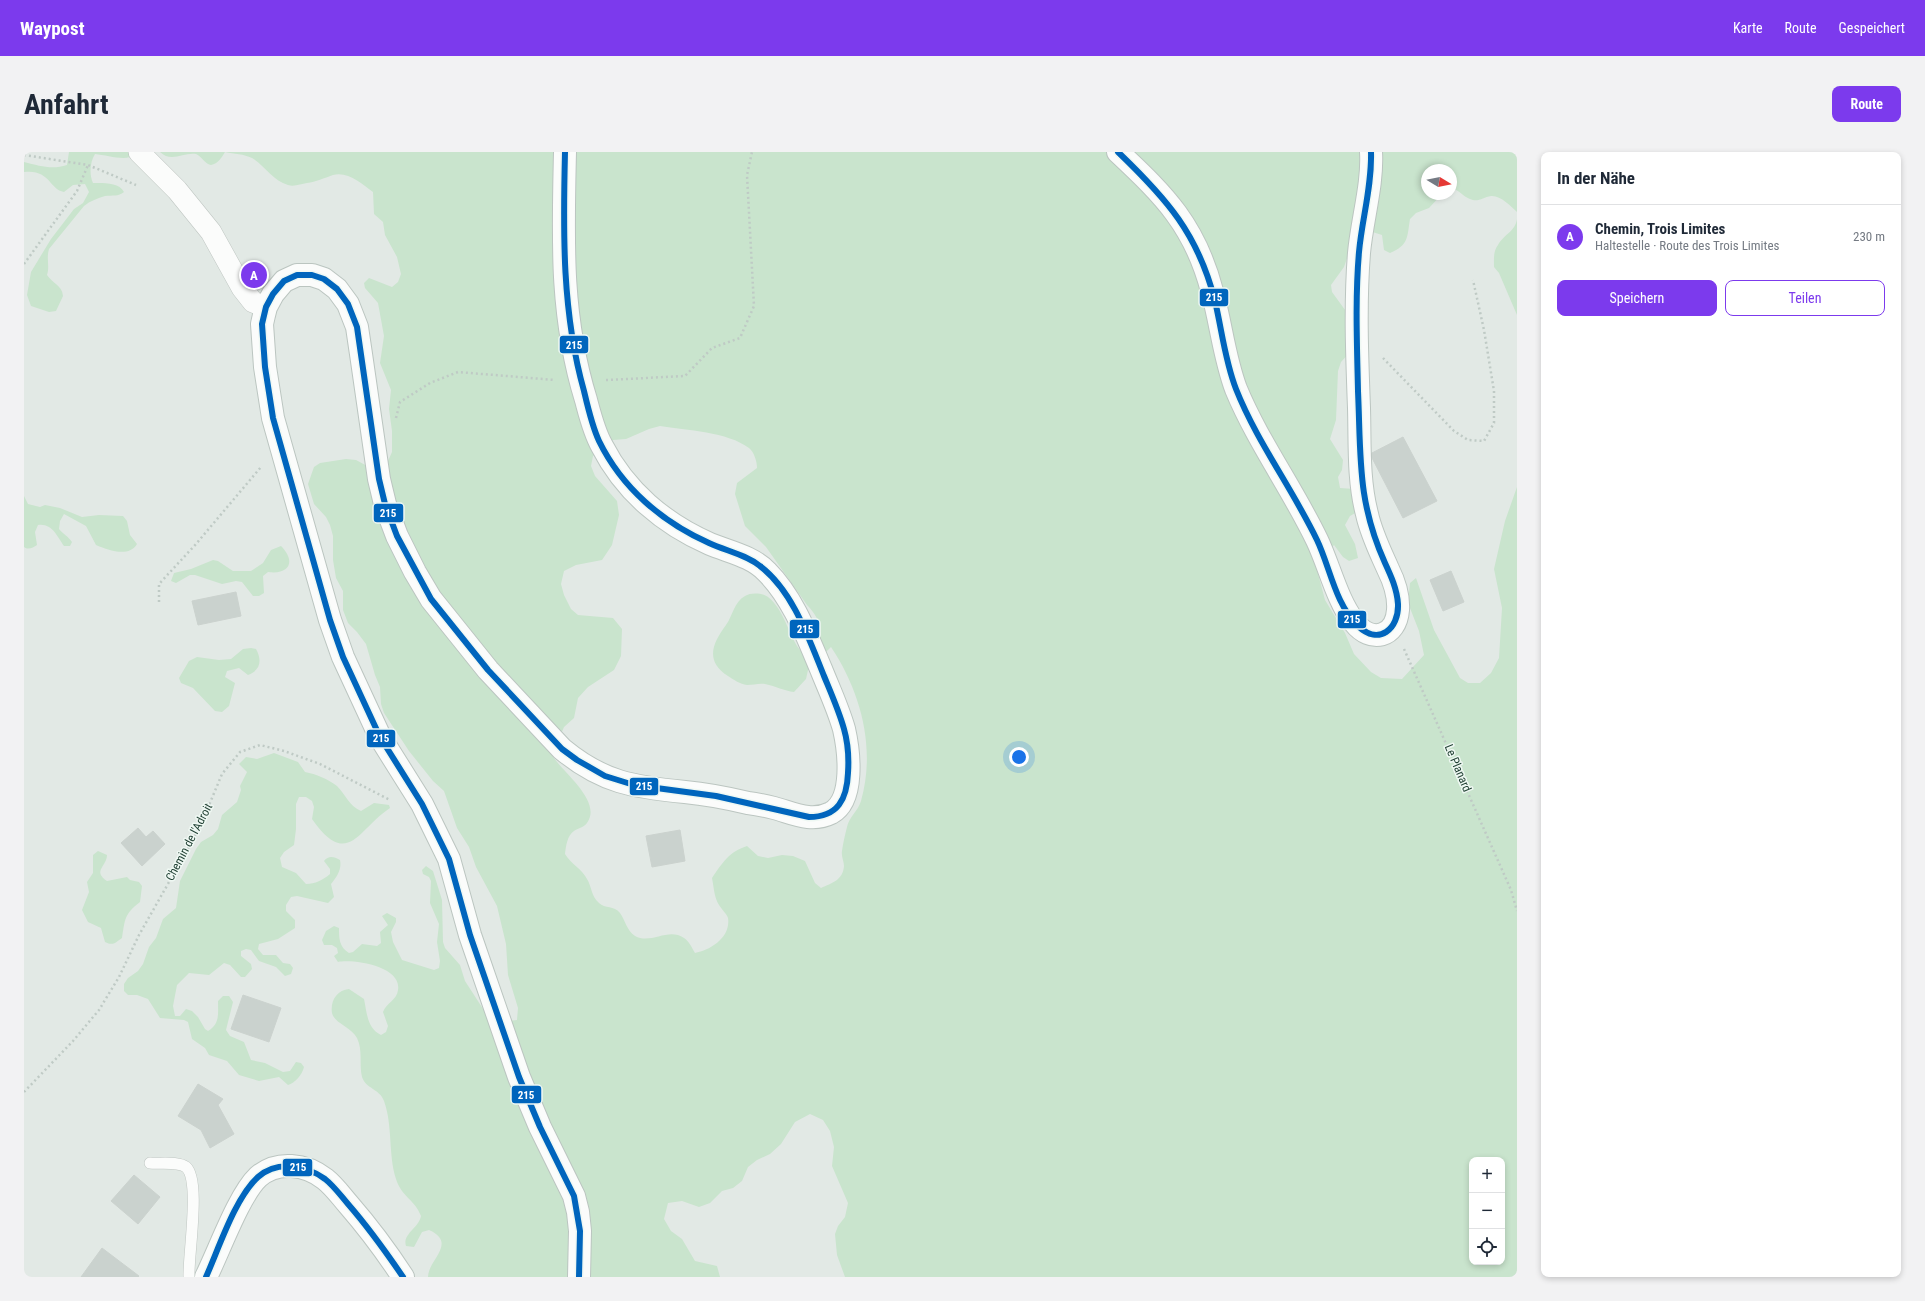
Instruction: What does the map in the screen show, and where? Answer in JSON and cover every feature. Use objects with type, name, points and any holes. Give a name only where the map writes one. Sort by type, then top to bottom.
[{"type":"street","points":[[139,152],[177,190],[211,232],[242,288],[253,302],[266,307]]},
{"type":"street","points":[[565,152],[563,250],[565,297],[574,360],[600,442],[610,462],[628,486],[669,522],[712,545],[731,551],[765,569],[778,583],[793,608],[834,699],[844,730],[849,776],[842,802],[833,812],[820,817],[806,818],[774,808],[718,796],[639,788],[597,773],[576,761],[562,749],[488,670],[431,599],[415,572],[397,536],[385,504],[379,479],[361,354],[356,327],[348,304],[337,289],[324,279],[312,275],[297,275],[284,281],[273,294],[266,307],[262,324],[265,367],[273,418],[330,620],[343,657],[380,737],[422,804],[449,859],[470,935],[519,1077],[540,1126],[574,1196],[578,1212],[580,1231],[579,1277]]},
{"type":"street","points":[[1118,152],[1170,203],[1184,223],[1194,242],[1212,290],[1230,371],[1260,440],[1316,537],[1339,594],[1353,621],[1362,631],[1382,635],[1391,629],[1397,619],[1398,596],[1392,578],[1371,530],[1366,512],[1361,482],[1357,338],[1359,251],[1371,152]]},
{"type":"street","points":[[206,1277],[248,1191],[257,1178],[267,1171],[277,1167],[290,1166],[313,1172],[325,1179],[366,1225],[403,1277]]},
{"type":"lane","points":[[150,1163],[177,1164],[185,1166],[190,1172],[193,1203],[189,1277]]},
{"type":"path","points":[[395,423],[400,402],[430,383],[458,372],[580,381],[685,376],[712,348],[740,338],[754,306],[747,174],[752,152]]},
{"type":"path","points":[[24,155],[88,165],[140,186]]},
{"type":"path","points":[[24,264],[77,190],[88,165]]},
{"type":"path","points":[[1357,338],[1366,341],[1454,431],[1468,440],[1484,441],[1494,422],[1494,391],[1484,330],[1473,280]]},
{"type":"path","points":[[159,602],[159,584],[196,544],[262,466],[283,455]]},
{"type":"path","name":"Le Planard","points":[[1391,629],[1401,642],[1433,710],[1511,890],[1517,911]]},
{"type":"path","name":"Chemin de l'Adroit","points":[[24,1092],[73,1041],[107,996],[119,977],[153,909],[202,822],[222,774],[240,752],[260,745],[284,751],[320,764],[387,799],[412,807],[422,804]]},
{"type":"green space","points":[[69,152],[129,152],[130,157],[118,158],[95,154],[93,157],[91,172],[93,183],[115,185],[124,192],[122,194],[105,196],[86,204],[49,249],[47,275],[61,289],[63,296],[56,311],[49,312],[31,306],[27,295],[31,272],[51,239],[74,209],[83,203],[89,192],[85,184],[73,185],[64,192],[59,190],[39,173],[24,172],[24,162],[46,167],[67,165]]},
{"type":"green space","points":[[160,152],[225,152],[218,162],[211,165],[207,164],[196,154],[173,157],[164,155]]},
{"type":"green space","points":[[225,152],[1517,152],[1517,212],[1498,197],[1491,196],[1473,200],[1457,191],[1457,164],[1421,164],[1421,200],[1436,200],[1429,208],[1416,213],[1410,219],[1406,240],[1401,247],[1390,253],[1384,250],[1382,235],[1360,228],[1356,232],[1344,267],[1331,285],[1332,292],[1348,314],[1354,348],[1341,362],[1338,371],[1336,420],[1330,439],[1343,460],[1342,470],[1338,477],[1340,488],[1354,489],[1357,512],[1350,516],[1345,525],[1355,544],[1358,558],[1349,561],[1343,557],[1334,545],[1316,566],[1325,600],[1345,633],[1354,654],[1371,672],[1381,678],[1402,679],[1424,655],[1419,631],[1408,603],[1410,583],[1416,578],[1434,630],[1460,678],[1468,683],[1480,683],[1491,673],[1499,658],[1502,608],[1494,569],[1505,521],[1517,487],[1517,1277],[845,1277],[837,1255],[835,1234],[838,1226],[845,1217],[848,1203],[832,1166],[834,1147],[830,1131],[823,1120],[810,1114],[795,1122],[781,1144],[770,1154],[757,1160],[748,1167],[742,1181],[733,1188],[722,1191],[710,1203],[699,1207],[682,1201],[668,1203],[664,1219],[671,1231],[682,1239],[695,1261],[717,1266],[720,1277],[428,1277],[432,1264],[439,1252],[441,1240],[437,1235],[429,1230],[422,1232],[414,1247],[406,1246],[405,1242],[408,1234],[420,1220],[421,1216],[398,1185],[392,1160],[387,1111],[382,1097],[364,1081],[362,1077],[360,1047],[357,1038],[351,1031],[336,1020],[332,1013],[332,1004],[335,997],[341,991],[349,989],[364,999],[370,1024],[376,1032],[381,1035],[386,1032],[388,1026],[383,1012],[386,1006],[396,996],[398,990],[397,982],[392,975],[375,966],[365,963],[345,961],[338,962],[334,956],[338,953],[337,948],[332,945],[324,945],[322,940],[326,931],[334,926],[339,928],[341,945],[349,953],[353,952],[362,944],[377,946],[381,943],[380,932],[388,925],[382,916],[387,913],[396,918],[396,922],[391,932],[393,942],[402,960],[434,970],[439,968],[440,961],[437,942],[439,924],[430,903],[431,881],[429,877],[423,874],[422,870],[426,866],[433,871],[442,900],[443,942],[445,948],[460,965],[465,981],[487,1015],[489,1023],[517,1020],[518,1008],[508,975],[506,944],[497,906],[476,867],[469,847],[457,828],[444,791],[433,781],[409,751],[384,713],[381,704],[380,687],[366,644],[348,623],[343,610],[343,591],[336,578],[333,560],[333,536],[330,525],[326,517],[314,504],[308,484],[314,467],[320,463],[346,459],[356,460],[369,467],[383,465],[388,461],[392,452],[392,431],[389,409],[391,390],[380,363],[384,336],[378,303],[365,288],[364,283],[369,278],[392,287],[398,282],[401,274],[397,257],[385,235],[383,222],[374,214],[373,192],[359,182],[339,174],[314,182],[290,186],[273,177],[257,161],[242,155]],"holes":[[[660,426],[694,430],[730,438],[751,450],[755,457],[757,468],[737,483],[735,494],[745,526],[766,547],[813,612],[818,620],[820,629],[820,638],[803,653],[795,642],[784,618],[774,603],[768,597],[763,595],[748,595],[738,602],[717,639],[713,652],[716,664],[728,676],[742,684],[765,684],[794,692],[806,679],[808,670],[831,647],[842,664],[858,702],[863,721],[867,761],[860,805],[850,820],[843,842],[842,853],[844,866],[842,875],[833,883],[821,888],[815,883],[805,861],[793,856],[782,855],[768,858],[758,856],[747,846],[735,851],[727,858],[712,878],[716,899],[728,918],[726,931],[719,942],[707,949],[695,953],[687,941],[678,935],[672,934],[647,939],[635,936],[632,934],[618,911],[601,905],[596,900],[585,875],[570,861],[565,854],[567,841],[572,833],[587,823],[590,814],[590,805],[579,787],[552,755],[564,727],[574,718],[578,698],[588,687],[614,670],[621,656],[622,629],[613,618],[578,615],[571,609],[564,595],[561,584],[564,571],[576,565],[602,560],[612,545],[619,515],[617,501],[595,476],[591,466],[593,456],[613,440],[626,439]]]},
{"type":"green space","points":[[1517,219],[1517,315],[1499,273],[1494,267],[1494,261],[1496,247],[1512,230]]},
{"type":"green space","points":[[24,496],[28,504],[40,507],[45,505],[60,508],[82,517],[99,515],[123,516],[127,521],[130,535],[137,544],[129,551],[124,552],[112,551],[96,545],[86,526],[64,514],[60,521],[59,529],[72,542],[70,546],[64,546],[51,528],[38,525],[35,532],[37,545],[26,548],[24,547]]},
{"type":"green space","points":[[281,546],[288,557],[288,566],[286,569],[281,571],[268,572],[263,576],[264,593],[259,596],[253,596],[242,582],[236,581],[222,584],[195,575],[190,575],[176,583],[171,581],[174,573],[191,569],[213,560],[218,561],[233,571],[251,571],[263,563],[271,550]]},
{"type":"green space","points":[[243,649],[256,649],[258,653],[260,661],[258,667],[248,675],[239,668],[227,671],[225,677],[235,683],[229,706],[222,712],[215,711],[193,688],[181,683],[179,678],[189,661],[197,657],[219,660],[231,659]]},
{"type":"green space","points":[[274,753],[298,762],[305,772],[322,777],[333,783],[340,789],[353,806],[361,811],[374,803],[389,805],[390,808],[361,834],[352,840],[344,843],[335,842],[324,834],[312,819],[314,807],[312,801],[306,797],[299,797],[296,804],[296,829],[294,845],[284,852],[280,858],[282,867],[296,873],[306,884],[309,884],[319,881],[330,874],[330,869],[324,861],[326,859],[334,857],[340,860],[340,867],[331,884],[334,897],[328,903],[297,896],[291,897],[286,905],[286,911],[295,920],[295,928],[278,939],[259,944],[258,949],[263,955],[276,955],[283,963],[290,964],[293,968],[291,974],[285,976],[276,967],[259,961],[251,950],[246,949],[241,951],[241,956],[251,964],[252,969],[245,977],[241,977],[230,965],[224,963],[209,975],[189,973],[177,985],[173,1006],[175,1016],[180,1016],[186,1009],[192,1011],[208,1031],[215,1025],[218,1018],[218,1001],[223,996],[229,996],[233,1002],[226,1030],[230,1036],[244,1042],[251,1060],[265,1063],[283,1072],[290,1071],[296,1062],[301,1063],[304,1067],[298,1078],[288,1085],[279,1077],[259,1081],[239,1075],[227,1061],[209,1055],[205,1048],[192,1039],[188,1022],[184,1020],[160,1018],[148,999],[137,995],[128,995],[124,991],[124,984],[128,978],[138,971],[143,964],[149,947],[156,938],[163,919],[176,908],[180,881],[196,849],[201,842],[213,835],[218,829],[222,815],[237,802],[241,790],[240,786],[247,772],[239,764],[246,757],[257,759]]},
{"type":"green space","points":[[98,851],[107,855],[100,871],[107,881],[127,877],[130,880],[139,882],[142,886],[140,902],[131,910],[126,918],[122,938],[116,943],[112,944],[105,942],[101,928],[88,922],[82,910],[89,892],[87,882],[93,873],[93,855]]},
{"type":"building","points":[[1403,437],[1437,501],[1403,518],[1370,454]]},
{"type":"building","points":[[1451,571],[1464,602],[1443,611],[1430,580]]},
{"type":"building","points":[[236,592],[241,616],[198,625],[192,601]]},
{"type":"building","points":[[138,828],[146,837],[153,831],[165,844],[142,866],[121,843]]},
{"type":"building","points":[[680,830],[685,861],[652,867],[646,836]]},
{"type":"building","points":[[243,995],[281,1008],[269,1042],[231,1029]]},
{"type":"building","points":[[198,1084],[223,1099],[218,1105],[234,1134],[210,1148],[201,1130],[178,1116]]},
{"type":"building","points":[[134,1175],[160,1197],[138,1224],[111,1201]]},
{"type":"building","points":[[102,1248],[139,1276],[81,1277]]},
{"type":"transit line","name":"215","points":[[565,152],[564,243],[571,332],[590,417],[599,441],[619,474],[645,502],[675,525],[692,535],[742,556],[760,566],[772,576],[791,602],[799,616],[832,695],[842,722],[848,751],[846,791],[839,805],[827,814],[809,817],[716,796],[634,785],[605,776],[577,760],[562,749],[488,670],[431,599],[397,536],[385,504],[379,479],[357,327],[348,304],[337,289],[324,279],[312,275],[297,275],[284,281],[273,294],[266,307],[262,324],[265,367],[273,418],[330,620],[343,657],[380,737],[422,804],[449,859],[470,935],[519,1077],[540,1127],[574,1196],[580,1231],[579,1277]]},
{"type":"transit line","name":"215","points":[[1118,152],[1136,169],[1166,202],[1190,237],[1200,256],[1208,277],[1215,301],[1229,368],[1244,409],[1317,540],[1338,596],[1344,607],[1358,626],[1373,635],[1386,632],[1391,627],[1395,621],[1398,604],[1393,583],[1369,519],[1360,458],[1357,356],[1357,287],[1360,240],[1370,177],[1371,152]]},
{"type":"transit line","name":"215","points":[[206,1277],[222,1238],[242,1197],[258,1177],[274,1168],[283,1166],[292,1166],[309,1170],[325,1179],[370,1231],[403,1277]]},
{"type":"place","name":"Chemin, Trois Limites","points":[[254,275]]}]
